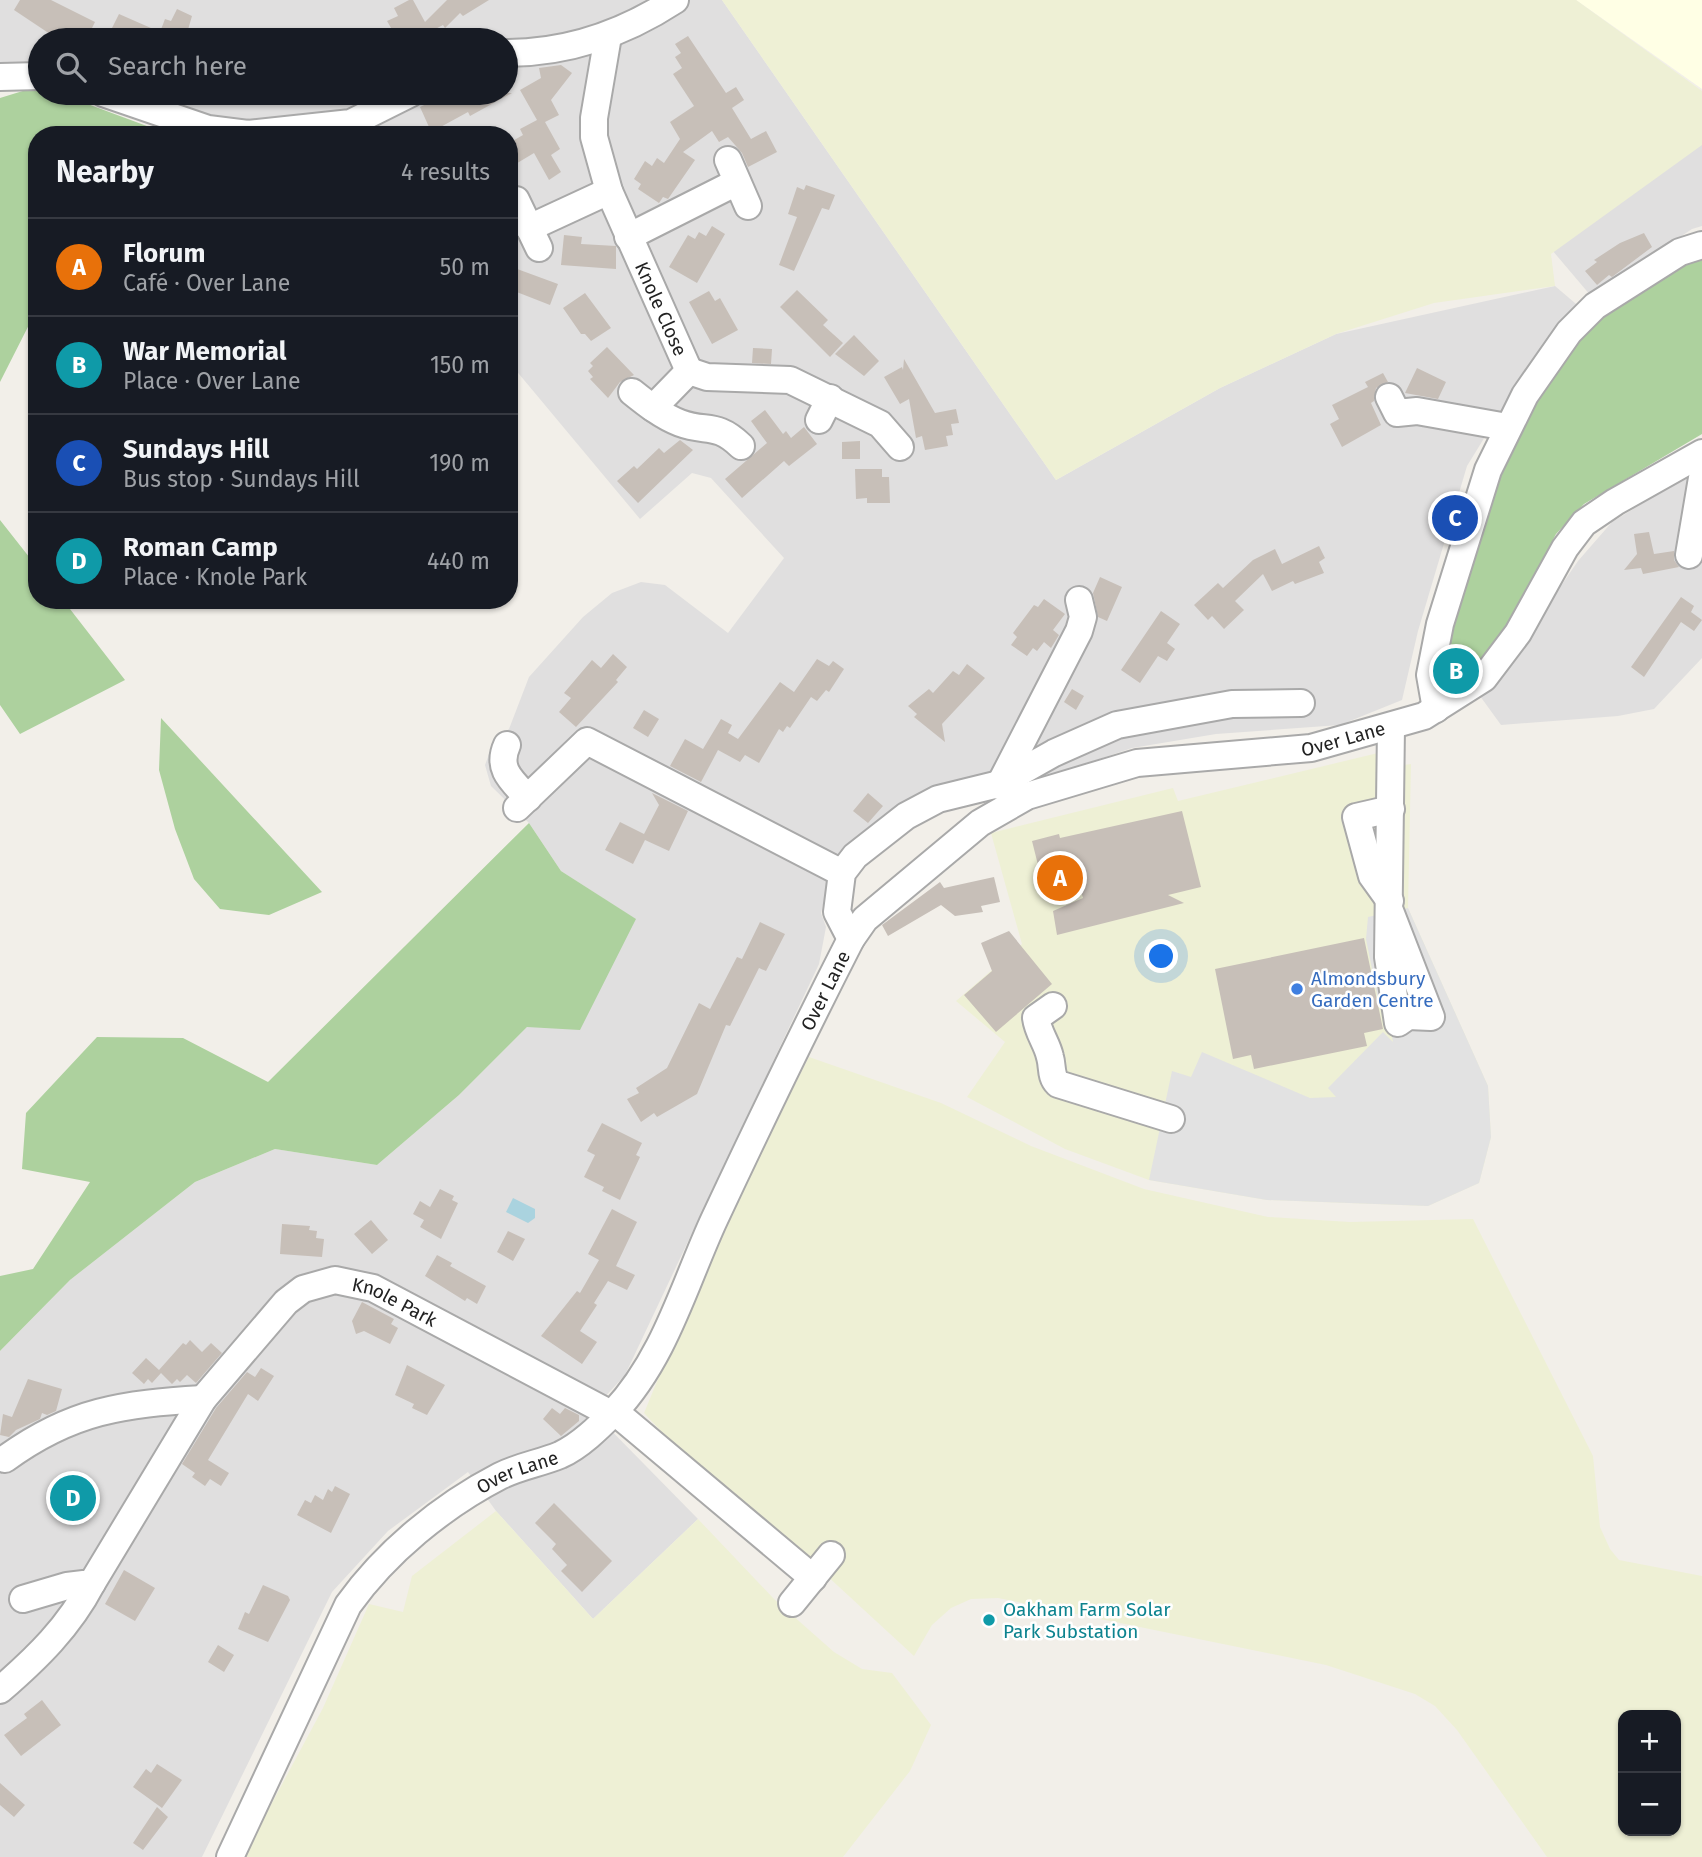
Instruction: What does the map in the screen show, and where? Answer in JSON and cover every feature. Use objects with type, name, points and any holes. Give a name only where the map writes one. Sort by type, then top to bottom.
[{"type":"street","points":[[518,53],[539,53],[608,36],[675,0]]},
{"type":"street","name":"Knole Close","points":[[608,36],[594,118],[594,137],[609,191],[689,371],[653,408]]},
{"type":"street","points":[[0,77],[28,76]]},
{"type":"street","points":[[138,105],[199,126]]},
{"type":"street","points":[[323,126],[351,123],[387,105]]},
{"type":"street","name":"Knole Close","points":[[628,237],[738,183]]},
{"type":"street","points":[[518,204],[534,238],[609,191]]},
{"type":"street","points":[[1436,709],[1430,674],[1440,624],[1488,470],[1507,427],[1542,369],[1569,332],[1595,306],[1681,252],[1702,245]]},
{"type":"street","points":[[689,371],[707,377],[790,380],[832,409],[880,424],[900,447]]},
{"type":"street","points":[[632,392],[653,408],[681,423],[726,431],[741,446]]},
{"type":"street","points":[[1389,397],[1397,413],[1406,410],[1469,418],[1507,427]]},
{"type":"street","name":"Over Lane","points":[[230,1857],[348,1605],[374,1570],[453,1504],[500,1476],[560,1455],[613,1413],[642,1374],[667,1333],[713,1223],[851,939],[865,919],[1000,796],[1065,783],[1137,763],[1272,754],[1311,748],[1391,727],[1436,709],[1484,678],[1518,633],[1565,548],[1584,523],[1615,502],[1702,453]]},
{"type":"street","points":[[1689,555],[1702,478]]},
{"type":"street","points":[[1000,796],[1079,631],[1083,617],[1079,600]]},
{"type":"street","points":[[851,939],[837,912],[842,873],[855,856],[906,816],[938,799],[1000,796],[1054,753],[1117,725],[1232,704],[1301,703]]},
{"type":"street","points":[[1391,727],[1391,809],[1390,906],[1388,957],[1398,1023],[1408,1016],[1431,1017],[1390,906],[1372,876],[1356,817],[1391,809]]},
{"type":"street","points":[[507,745],[501,760],[522,803],[587,741],[842,873]]},
{"type":"street","points":[[1052,1006],[1036,1018],[1037,1031],[1050,1055],[1053,1079],[1058,1084],[1171,1119]]},
{"type":"street","name":"Knole Park","points":[[0,1690],[45,1651],[78,1610],[203,1399],[286,1302],[303,1289],[335,1280],[373,1288],[613,1413],[813,1578]]},
{"type":"street","points":[[5,1459],[37,1435],[70,1419],[144,1403],[203,1399]]},
{"type":"street","points":[[792,1603],[831,1555]]},
{"type":"street","points":[[23,1599],[67,1586],[93,1583]]},
{"type":"shaded area","points":[[0,0],[722,0],[1056,480],[1220,388],[1336,334],[1555,286],[1582,309],[1510,396],[1467,466],[1418,631],[1402,700],[1340,725],[1216,734],[1132,748],[1037,780],[974,777],[912,801],[832,868],[821,913],[826,927],[819,964],[625,1375],[592,1411],[698,1519],[593,1619],[496,1511],[468,1472],[388,1531],[332,1592],[202,1857],[0,1857],[0,1351],[70,1280],[195,1182],[275,1149],[377,1165],[459,1095],[635,919],[561,871],[529,823],[491,786],[485,765],[494,741],[509,729],[529,677],[583,617],[612,593],[641,582],[665,585],[728,633],[784,558],[711,478],[692,473],[640,519],[518,373],[518,126],[210,126],[216,117],[184,105],[518,105],[518,28],[28,28],[28,65],[0,65]]},
{"type":"shaded area","points":[[722,0],[1576,0],[1702,91],[1702,145],[1551,254],[1555,286],[1434,303],[1336,334],[1220,388],[1056,480]]},
{"type":"shaded area","points":[[1576,0],[1702,0],[1702,89]]},
{"type":"shaded area","points":[[1702,144],[1702,226],[1692,229],[1591,296],[1552,250]]},
{"type":"shaded area","points":[[1702,467],[1702,658],[1654,709],[1618,716],[1501,725],[1480,696],[1519,647],[1578,561],[1612,522]]},
{"type":"shaded area","name":"Almondsbury Garden Centre","points":[[1378,753],[1381,768],[1411,764],[1408,908],[1488,1086],[1491,1137],[1479,1183],[1428,1206],[1267,1200],[1149,1180],[1065,1149],[967,1097],[1005,1042],[956,1001],[1022,944],[991,833],[1173,788],[1178,801]]},
{"type":"shaded area","points":[[1408,908],[1488,1086],[1491,1137],[1479,1183],[1428,1206],[1267,1200],[1149,1180],[1172,1071],[1191,1077],[1202,1052],[1310,1098],[1336,1097],[1328,1088],[1383,1032],[1393,1042],[1386,1004],[1379,1004],[1366,939],[1368,917]]},
{"type":"shaded area","points":[[809,1057],[941,1103],[1031,1146],[1144,1189],[1268,1217],[1350,1222],[1473,1219],[1593,1456],[1600,1527],[1610,1549],[1619,1560],[1702,1576],[1702,1857],[1547,1857],[1457,1730],[1435,1706],[1415,1694],[1326,1665],[998,1598],[971,1599],[951,1608],[932,1625],[914,1656],[812,1562],[701,1474],[644,1413],[720,1229]]},
{"type":"shaded area","points":[[496,1511],[593,1619],[698,1519],[774,1599],[834,1652],[862,1669],[892,1673],[931,1725],[910,1771],[843,1857],[243,1857],[323,1708],[369,1604],[403,1612],[412,1576]]},
{"type":"green space","points":[[28,89],[28,105],[90,105],[147,126],[28,126],[28,327],[0,382],[0,98]]},
{"type":"green space","points":[[1702,248],[1702,434],[1584,504],[1556,534],[1495,652],[1475,660],[1464,655],[1448,640],[1490,471],[1570,333]]},
{"type":"green space","points":[[0,520],[28,556],[28,609],[70,609],[125,680],[20,734],[0,705]]},
{"type":"green space","points":[[1443,624],[1484,661],[1479,669],[1452,684],[1439,674]]},
{"type":"green space","points":[[161,718],[322,892],[269,915],[220,909],[194,879],[175,829],[159,770]]},
{"type":"green space","points":[[529,823],[561,871],[636,919],[580,1030],[527,1027],[459,1095],[377,1165],[275,1149],[195,1182],[70,1280],[0,1351],[0,1276],[33,1269],[90,1182],[22,1169],[26,1113],[97,1037],[183,1038],[268,1082]]},
{"type":"water","points":[[513,1198],[535,1209],[535,1218],[528,1223],[506,1212]]},
{"type":"building","points":[[20,0],[51,0],[95,22],[92,28],[41,28],[14,10]]},
{"type":"building","points":[[413,0],[425,22],[447,0],[489,0],[463,16],[460,13],[445,28],[443,25],[437,28],[391,28],[387,21],[398,16],[394,8]]},
{"type":"building","points":[[177,9],[192,16],[188,28],[162,28],[165,19],[171,21]]},
{"type":"building","points":[[119,14],[151,28],[112,28]]},
{"type":"building","points":[[688,36],[726,93],[736,87],[744,100],[732,108],[751,139],[766,131],[777,152],[748,167],[742,153],[728,137],[719,142],[712,131],[683,152],[695,160],[668,199],[663,197],[659,203],[638,189],[641,184],[634,179],[645,161],[652,166],[657,158],[664,163],[680,139],[670,122],[694,106],[673,74],[682,68],[675,57],[681,53],[675,44]]},
{"type":"building","points":[[561,65],[572,73],[551,100],[559,115],[545,122],[560,149],[551,155],[561,172],[549,180],[534,153],[518,163],[518,138],[523,135],[520,129],[537,120],[520,90],[541,78],[539,68]]},
{"type":"building","points":[[490,105],[470,116],[468,112],[442,126],[429,126],[420,107]]},
{"type":"building","points":[[806,185],[835,195],[829,210],[822,208],[794,271],[779,265],[797,217],[788,214],[797,187],[804,190]]},
{"type":"building","points":[[712,226],[725,234],[697,283],[669,267],[688,235],[695,239],[699,232],[706,236]]},
{"type":"building","points":[[1644,233],[1652,247],[1612,277],[1609,275],[1597,285],[1585,271],[1597,262],[1594,260],[1620,243]]},
{"type":"building","points":[[564,235],[582,237],[581,244],[616,246],[616,269],[561,265]]},
{"type":"building","points":[[518,269],[558,284],[550,305],[518,293]]},
{"type":"building","points":[[797,290],[828,320],[823,325],[843,343],[830,357],[780,307]]},
{"type":"building","points":[[709,291],[715,301],[720,298],[738,330],[712,344],[689,302]]},
{"type":"building","points":[[585,293],[611,328],[591,341],[585,334],[581,334],[563,308]]},
{"type":"building","points":[[854,335],[879,361],[864,376],[835,354]]},
{"type":"building","points":[[607,347],[634,375],[620,382],[608,398],[590,379],[593,377],[588,371],[593,366],[590,363]]},
{"type":"building","points":[[753,348],[772,349],[771,364],[752,363]]},
{"type":"building","points":[[904,359],[935,413],[956,409],[959,423],[951,424],[953,435],[946,436],[948,446],[925,450],[922,436],[916,438],[909,399],[900,404],[884,377],[902,367],[903,370]]},
{"type":"building","points":[[1417,368],[1446,382],[1438,399],[1405,393]]},
{"type":"building","points":[[1383,373],[1388,382],[1376,388],[1374,401],[1371,403],[1381,425],[1342,447],[1330,424],[1339,419],[1332,405],[1368,387],[1365,382]]},
{"type":"building","points":[[765,410],[783,434],[786,431],[791,438],[804,427],[817,444],[789,466],[784,461],[742,498],[725,479],[767,443],[751,421]]},
{"type":"building","points":[[680,440],[693,450],[638,503],[617,481],[634,466],[637,469],[659,448],[664,453]]},
{"type":"building","points":[[860,441],[860,459],[842,459],[842,442]]},
{"type":"building","points":[[855,469],[882,469],[882,477],[889,477],[890,503],[867,503],[867,498],[856,499]]},
{"type":"building","points":[[1649,532],[1654,554],[1674,551],[1674,560],[1679,567],[1643,574],[1641,568],[1624,570],[1637,554],[1634,534]]},
{"type":"building","points":[[1319,546],[1325,558],[1319,562],[1324,573],[1295,584],[1293,581],[1272,591],[1263,574],[1235,601],[1244,610],[1224,629],[1212,616],[1208,620],[1194,605],[1218,583],[1223,588],[1253,560],[1275,549],[1282,564]]},
{"type":"building","points":[[1100,577],[1122,587],[1107,621],[1098,617],[1093,593]]},
{"type":"building","points":[[1681,597],[1694,606],[1691,612],[1702,620],[1694,631],[1681,622],[1644,677],[1631,667]]},
{"type":"building","points":[[1044,599],[1065,614],[1053,630],[1059,635],[1051,648],[1044,642],[1037,651],[1033,648],[1027,656],[1011,645],[1017,637],[1013,633],[1034,605],[1038,607]]},
{"type":"building","points":[[1161,611],[1180,624],[1167,643],[1175,649],[1167,661],[1158,656],[1140,683],[1121,670]]},
{"type":"building","points":[[613,654],[627,667],[616,680],[618,682],[576,727],[559,712],[571,698],[564,693],[592,660],[601,668]]},
{"type":"building","points":[[817,659],[829,666],[833,661],[844,669],[829,692],[826,690],[817,701],[811,697],[790,728],[787,726],[783,732],[779,729],[759,763],[745,755],[740,762],[718,750],[701,782],[670,766],[685,739],[703,749],[721,719],[732,725],[728,733],[738,739],[780,682],[794,692]]},
{"type":"building","points":[[967,664],[985,678],[942,724],[945,742],[914,717],[917,714],[908,706],[929,689],[933,693],[953,671],[959,675]]},
{"type":"building","points":[[1072,689],[1084,696],[1076,710],[1064,702]]},
{"type":"building","points":[[644,710],[659,719],[648,737],[633,728]]},
{"type":"building","points":[[652,793],[688,811],[669,851],[645,840],[633,864],[605,850],[620,822],[644,834],[659,805]]},
{"type":"building","points":[[868,793],[883,806],[868,823],[853,811]]},
{"type":"building","points":[[1182,811],[1201,887],[1168,895],[1184,903],[1057,935],[1053,911],[1083,898],[1080,888],[1046,897],[1032,841],[1059,834],[1060,838]]},
{"type":"building","points":[[994,877],[1000,902],[981,906],[983,912],[955,916],[941,905],[888,936],[882,925],[940,882],[944,888]]},
{"type":"building","points":[[760,922],[785,934],[766,971],[759,968],[730,1026],[726,1025],[697,1094],[657,1117],[654,1113],[641,1122],[627,1099],[639,1093],[636,1088],[667,1068],[699,1003],[710,1009],[737,957],[742,959]]},
{"type":"building","points":[[1009,931],[1052,984],[996,1032],[964,995],[992,971],[981,943]]},
{"type":"building","name":"Almondsbury Garden Centre","points":[[1364,938],[1383,1029],[1364,1033],[1367,1046],[1254,1069],[1251,1055],[1233,1059],[1215,969]]},
{"type":"building","points":[[602,1123],[642,1143],[636,1155],[640,1157],[620,1200],[602,1191],[604,1187],[584,1177],[595,1155],[587,1151]]},
{"type":"building","points":[[440,1189],[454,1196],[452,1200],[458,1203],[441,1239],[420,1227],[424,1220],[413,1214],[420,1201],[430,1207]]},
{"type":"building","points":[[612,1209],[637,1222],[616,1266],[635,1275],[627,1290],[608,1281],[594,1303],[597,1305],[580,1331],[597,1342],[582,1364],[541,1336],[577,1291],[580,1293],[599,1260],[588,1254]]},
{"type":"building","points":[[371,1220],[388,1240],[372,1254],[354,1234]]},
{"type":"building","points":[[282,1224],[310,1226],[309,1230],[317,1231],[316,1238],[324,1239],[322,1257],[280,1254]]},
{"type":"building","points":[[508,1231],[525,1239],[513,1261],[497,1252]]},
{"type":"building","points":[[437,1255],[452,1263],[450,1266],[486,1286],[477,1304],[467,1298],[465,1301],[425,1276]]},
{"type":"building","points":[[362,1302],[394,1319],[391,1324],[398,1328],[390,1344],[364,1331],[356,1334],[352,1321]]},
{"type":"building","points":[[190,1340],[202,1352],[211,1343],[222,1353],[196,1383],[187,1375],[180,1382],[177,1379],[172,1384],[161,1373],[152,1383],[148,1379],[144,1384],[132,1373],[146,1358],[159,1370],[183,1343],[186,1345]]},
{"type":"building","points":[[407,1365],[445,1385],[427,1415],[412,1408],[414,1404],[395,1395]]},
{"type":"building","points":[[261,1368],[274,1376],[258,1401],[248,1394],[208,1460],[229,1473],[221,1486],[210,1479],[205,1486],[192,1477],[195,1473],[182,1464],[216,1408],[247,1372],[255,1377]]},
{"type":"building","points":[[28,1379],[62,1389],[56,1411],[47,1415],[42,1413],[40,1419],[16,1430],[9,1437],[0,1435],[3,1414],[12,1417]]},
{"type":"building","points":[[552,1408],[560,1414],[565,1408],[579,1415],[579,1421],[561,1436],[543,1419]]},
{"type":"building","points":[[335,1486],[350,1494],[331,1533],[297,1515],[305,1500],[311,1503],[315,1495],[323,1500],[328,1489],[332,1492]]},
{"type":"building","points":[[554,1503],[612,1561],[582,1592],[561,1571],[567,1565],[552,1549],[556,1544],[535,1523]]},
{"type":"building","points":[[124,1570],[155,1588],[135,1621],[105,1604]]},
{"type":"building","points":[[263,1585],[288,1596],[290,1600],[268,1642],[238,1629],[245,1612],[249,1614]]},
{"type":"building","points":[[218,1645],[234,1655],[224,1672],[208,1662]]},
{"type":"building","points":[[42,1700],[61,1725],[21,1756],[4,1735],[27,1718],[24,1714]]},
{"type":"building","points":[[157,1764],[182,1780],[162,1808],[133,1787],[146,1769],[151,1773]]},
{"type":"building","points":[[0,1783],[25,1805],[14,1817],[0,1805]]},
{"type":"building","points":[[157,1807],[168,1817],[143,1850],[133,1843]]},
{"type":"place","name":"Sundays Hill","points":[[1455,518]]},
{"type":"place","name":"War Memorial","points":[[1456,671]]},
{"type":"place","name":"Florum","points":[[1060,878]]},
{"type":"place","name":"Almondsbury Garden Centre","points":[[1297,989]]},
{"type":"place","name":"Roman Camp","points":[[73,1498]]},
{"type":"place","name":"Oakham Farm Solar Park Substation","points":[[989,1620]]}]
